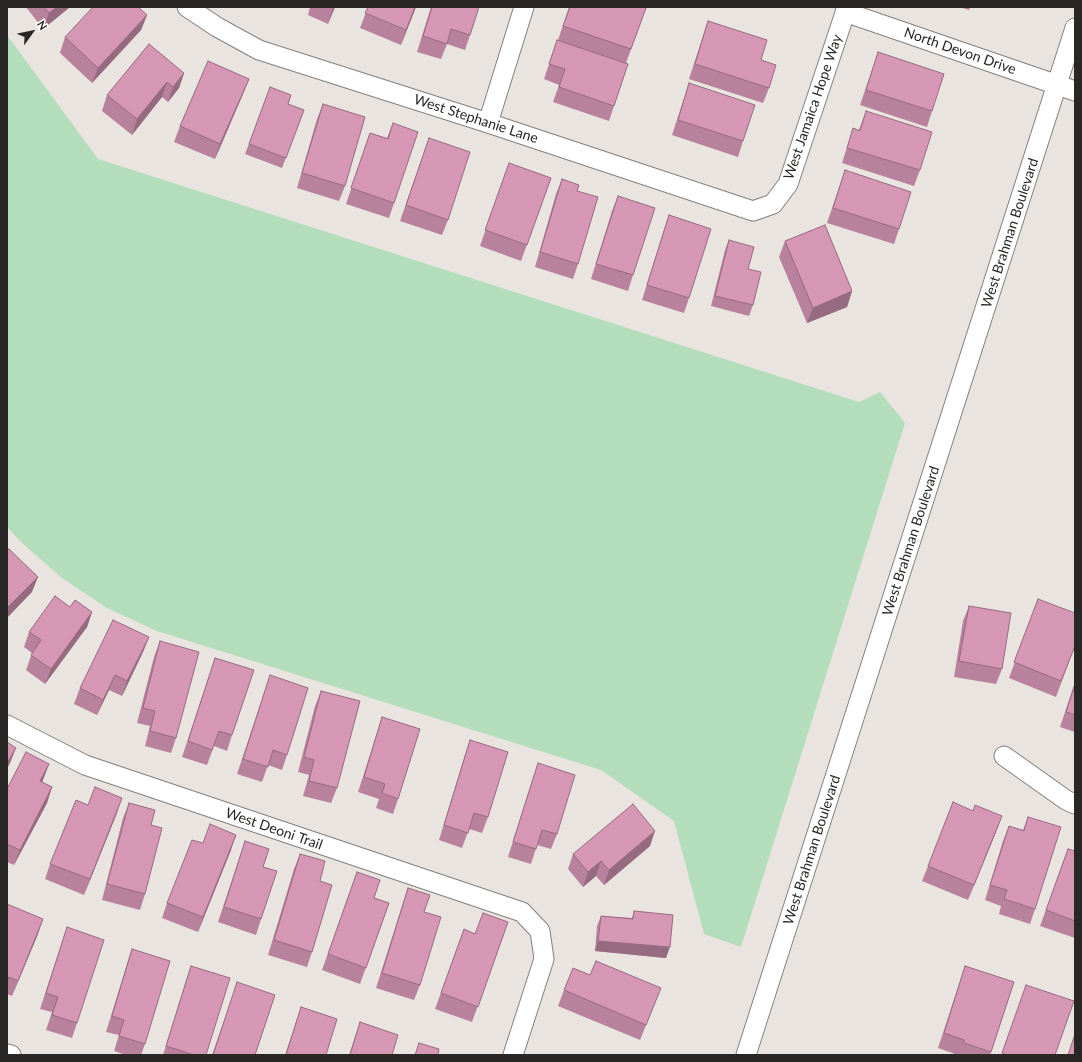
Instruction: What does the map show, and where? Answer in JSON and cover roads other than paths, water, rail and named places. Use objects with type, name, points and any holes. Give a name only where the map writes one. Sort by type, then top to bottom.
[{"type":"street","name":"West Stephanie Lane","points":[[187,7],[217,27],[258,50],[488,123],[753,211],[773,204]]},
{"type":"street","points":[[488,123],[524,7]]},
{"type":"street","name":"North Devon Drive","points":[[846,10],[1075,91]]},
{"type":"street","name":"West Jamaica Hope Way","points":[[773,204],[788,184],[846,10]]},
{"type":"street","name":"West Brahman Boulevard","points":[[746,1055],[1075,28]]},
{"type":"street","name":"West Deoni Trail","points":[[7,725],[85,765],[522,912],[540,931],[544,959],[513,1055]]},
{"type":"street","points":[[1004,756],[1066,800],[1075,804]]},
{"type":"street","points":[[7,1054],[11,1055]]}]
